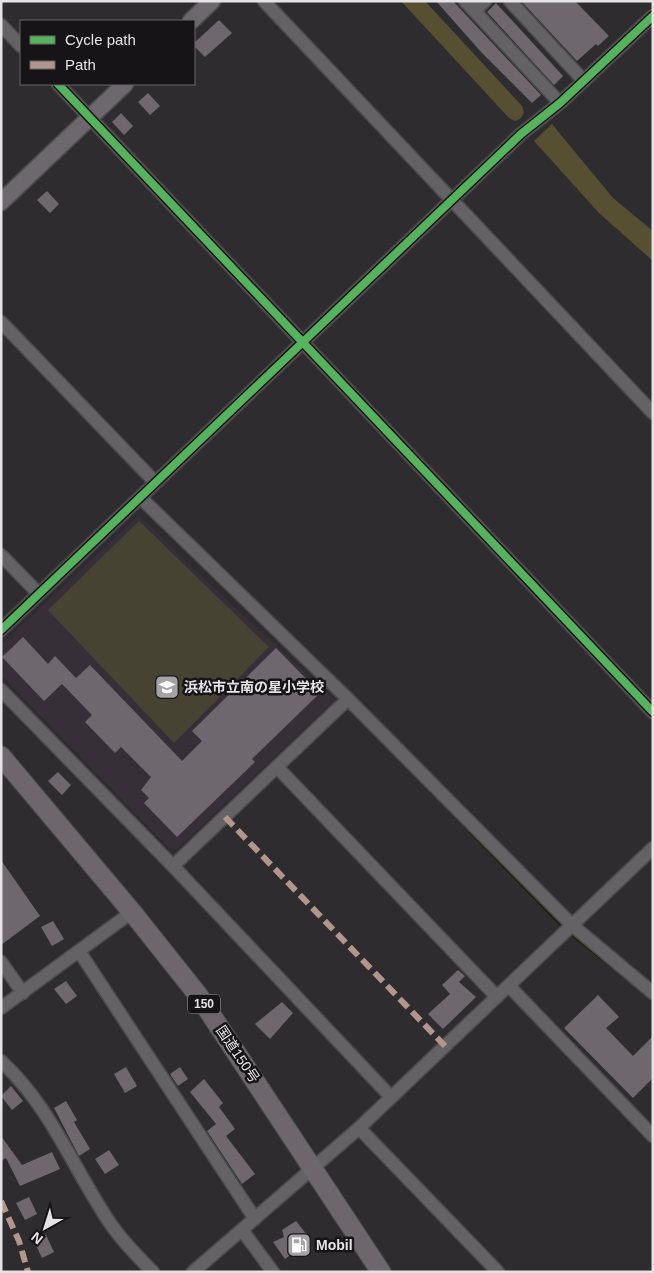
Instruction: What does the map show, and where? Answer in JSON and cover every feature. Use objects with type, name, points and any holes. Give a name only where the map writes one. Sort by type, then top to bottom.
[{"type":"highway","name":"国道150号","points":[[1,756],[132,912],[198,995],[381,1272]]},
{"type":"main road","points":[[192,20],[212,1]]},
{"type":"main road","points":[[1,202],[124,85]]},
{"type":"street","points":[[264,1],[653,413]]},
{"type":"street","points":[[465,1],[560,103]]},
{"type":"street","points":[[475,11],[485,1]]},
{"type":"street","points":[[510,1],[584,81]]},
{"type":"street","points":[[1,630],[141,498],[154,481],[303,343],[521,134],[560,103],[653,16]]},
{"type":"street","points":[[1,25],[20,45]]},
{"type":"street","points":[[59,85],[653,712]]},
{"type":"street","points":[[1,322],[154,481]]},
{"type":"street","points":[[141,498],[348,699],[572,925],[653,993]]},
{"type":"street","points":[[1,555],[39,594]]},
{"type":"street","points":[[1,690],[173,866],[391,1097]]},
{"type":"street","points":[[173,866],[348,699]]},
{"type":"street","points":[[277,767],[497,997]]},
{"type":"street","points":[[193,1272],[359,1128],[653,848]]},
{"type":"street","points":[[1,1008],[132,912]]},
{"type":"street","points":[[78,951],[255,1219]]},
{"type":"street","points":[[1,962],[23,992]]},
{"type":"street","points":[[509,986],[653,1136]]},
{"type":"street","points":[[1,1061],[38,1101],[112,1226],[132,1251],[153,1272]]},
{"type":"street","points":[[359,1128],[498,1272]]},
{"type":"street","points":[[242,1230],[273,1272]]},
{"type":"shaded area","points":[[401,1],[425,1],[522,106],[524,112],[521,118],[515,121],[509,118]]},
{"type":"shaded area","points":[[552,124],[613,198],[653,231],[653,261],[599,213],[534,141]]},
{"type":"shaded area","name":"浜松市立南の星小学校","points":[[139,515],[184,560],[335,700],[178,848],[169,848],[1,675],[1,645]]},
{"type":"shaded area","points":[[139,521],[269,647],[174,743],[48,610]]},
{"type":"building","points":[[436,1],[453,1],[541,95],[532,103],[481,52]]},
{"type":"building","points":[[521,1],[575,1],[609,36],[598,46],[596,44],[577,61]]},
{"type":"building","points":[[496,3],[563,76],[554,85],[487,12]]},
{"type":"building","points":[[219,20],[232,33],[205,57],[195,47],[195,42]]},
{"type":"building","points":[[148,93],[160,106],[150,115],[138,102]]},
{"type":"building","points":[[121,113],[133,126],[124,135],[112,122]]},
{"type":"building","points":[[47,191],[59,204],[50,213],[37,200]]},
{"type":"building","points":[[23,637],[48,664],[55,656],[76,678],[90,665],[182,761],[202,741],[192,731],[276,648],[320,693],[252,759],[255,762],[177,837],[144,803],[149,798],[141,790],[151,777],[121,747],[115,753],[85,722],[92,715],[62,684],[44,701],[2,657]]},
{"type":"building","points":[[58,772],[71,785],[62,795],[48,781]]},
{"type":"building","points":[[1,860],[40,916],[1,945]]},
{"type":"building","points":[[53,921],[64,939],[52,946],[41,927]]},
{"type":"building","points":[[458,970],[465,976],[459,982],[476,997],[443,1029],[428,1014],[450,994],[442,985]]},
{"type":"building","points":[[66,981],[77,996],[66,1004],[54,989]]},
{"type":"building","points":[[598,995],[619,1017],[606,1028],[633,1056],[653,1036],[653,1078],[633,1098],[564,1028]]},
{"type":"building","points":[[282,1002],[293,1013],[270,1039],[255,1024]]},
{"type":"building","points":[[126,1067],[137,1086],[125,1093],[114,1074]]},
{"type":"building","points":[[180,1067],[188,1079],[178,1086],[170,1074]]},
{"type":"building","points":[[204,1079],[223,1103],[219,1107],[235,1129],[226,1136],[255,1174],[242,1184],[207,1131],[216,1124],[190,1092]]},
{"type":"building","points":[[11,1086],[23,1101],[12,1110],[1,1096]]},
{"type":"building","points":[[66,1101],[77,1120],[74,1122],[90,1149],[79,1156],[54,1108]]},
{"type":"building","points":[[1,1136],[22,1165],[52,1152],[60,1169],[20,1186],[6,1158],[1,1161]]},
{"type":"building","points":[[109,1150],[119,1165],[105,1174],[95,1159]]},
{"type":"building","points":[[29,1197],[37,1214],[25,1220],[16,1203]]},
{"type":"building","points":[[296,1221],[311,1240],[285,1259],[273,1242],[284,1237],[282,1230]]},
{"type":"building","points":[[46,1235],[54,1252],[42,1258],[34,1241]]},
{"type":"waterway","points":[[471,832],[561,924]]},
{"type":"waterway","points":[[573,935],[614,968]]},
{"type":"marked path","points":[[225,817],[445,1046]]},
{"type":"marked path","points":[[1,1201],[19,1241],[28,1272]]},
{"type":"cycle path","points":[[1,630],[521,134],[560,103],[653,16]]},
{"type":"cycle path","points":[[59,85],[653,712]]},
{"type":"place","name":"浜松市立南の星小学校","points":[[167,687]]},
{"type":"place","name":"Mobil","points":[[299,1245]]}]
